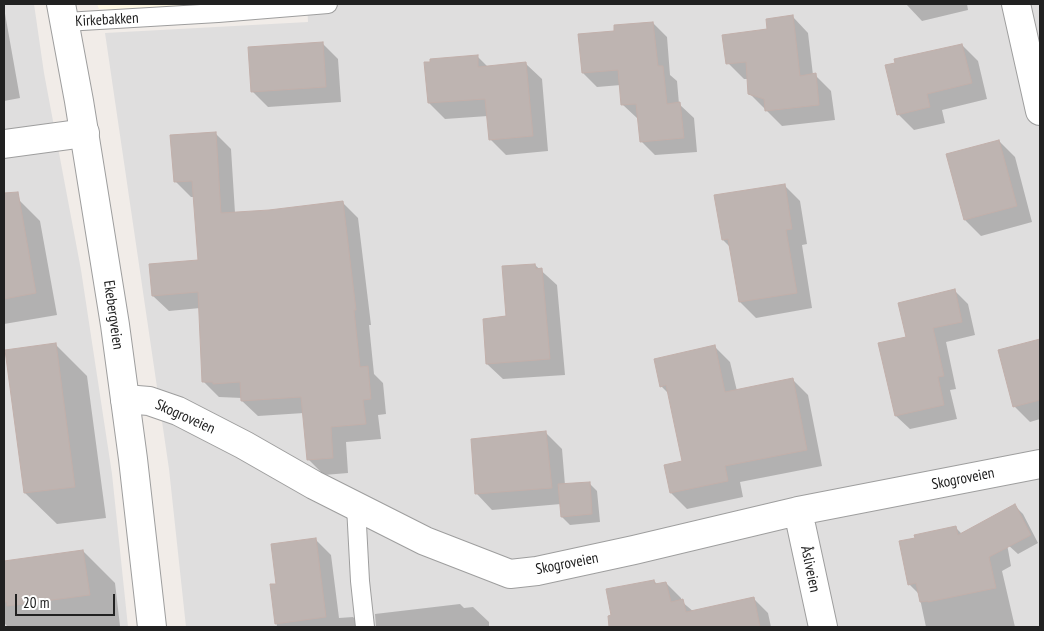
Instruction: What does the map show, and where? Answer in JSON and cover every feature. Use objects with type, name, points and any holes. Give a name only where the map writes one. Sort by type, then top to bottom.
[{"type":"street","points":[[1016,4],[1040,111]]},
{"type":"street","name":"Ekebergveien","points":[[63,13],[115,324],[133,459],[152,627]]},
{"type":"street","points":[[4,144],[84,134]]},
{"type":"street","name":"Skogroveien","points":[[124,399],[149,401],[178,411],[244,445],[314,486],[426,541],[510,574],[537,571],[634,550],[798,511],[1040,464]]},
{"type":"street","name":"Åsliveien","points":[[798,511],[823,627]]},
{"type":"lane","name":"Kirkebakken","points":[[63,13],[218,13],[328,4]]},
{"type":"lane","points":[[356,506],[360,581],[365,627]]},
{"type":"shaded area","points":[[4,4],[34,4],[44,73],[81,270],[112,474],[128,627],[4,627]]},
{"type":"shaded area","points":[[97,4],[197,4],[128,12],[99,9]]},
{"type":"shaded area","points":[[307,4],[1040,4],[1040,627],[186,627],[169,469],[105,33],[308,22]]},
{"type":"building","points":[[793,15],[800,76],[816,73],[819,105],[765,111],[764,99],[748,94],[746,62],[726,64],[722,35],[767,29],[766,19]]},
{"type":"building","points":[[653,22],[658,66],[663,66],[667,104],[680,102],[684,138],[640,142],[636,104],[621,105],[618,70],[582,73],[578,34],[614,31],[614,25]]},
{"type":"building","points":[[323,42],[326,87],[251,92],[248,47]]},
{"type":"building","points":[[962,44],[972,83],[927,94],[930,107],[897,115],[885,65],[895,63],[894,59]]},
{"type":"building","points":[[478,55],[478,67],[526,62],[533,136],[489,140],[485,99],[428,103],[424,62],[430,62],[430,59]]},
{"type":"building","points":[[216,132],[221,213],[269,210],[343,201],[356,310],[354,310],[360,367],[368,366],[371,399],[363,400],[366,424],[331,427],[333,458],[307,460],[301,397],[241,401],[240,382],[213,384],[213,382],[202,382],[198,292],[152,296],[149,264],[198,260],[192,181],[174,182],[170,135]]},
{"type":"building","points":[[999,140],[1017,206],[964,220],[946,154]]},
{"type":"building","points":[[785,184],[792,229],[786,230],[797,293],[739,302],[728,239],[722,240],[714,195]]},
{"type":"building","points":[[18,192],[36,293],[4,299],[4,193]]},
{"type":"building","points":[[535,264],[536,269],[542,268],[550,359],[486,364],[483,319],[506,316],[502,266]]},
{"type":"building","points":[[955,289],[962,322],[933,328],[944,376],[938,377],[944,405],[895,416],[878,343],[906,337],[898,303]]},
{"type":"building","points":[[1040,339],[1040,400],[1013,407],[998,350]]},
{"type":"building","points":[[56,343],[75,487],[24,493],[5,350]]},
{"type":"building","points":[[715,345],[725,392],[793,378],[807,450],[725,466],[728,481],[670,493],[664,465],[682,461],[666,385],[660,387],[654,359]]},
{"type":"building","points":[[546,431],[552,488],[475,494],[471,439]]},
{"type":"building","points":[[590,482],[592,514],[561,517],[558,484]]},
{"type":"building","points":[[1015,504],[1031,535],[989,557],[996,588],[920,602],[916,583],[908,585],[899,541],[915,538],[914,535],[956,526],[958,535]]},
{"type":"building","points":[[316,538],[326,617],[275,624],[270,584],[276,584],[271,544]]},
{"type":"building","points":[[83,550],[90,595],[7,606],[7,602],[4,602],[4,561]]},
{"type":"building","points":[[654,580],[655,584],[666,582],[671,602],[683,599],[686,612],[754,597],[760,627],[609,627],[608,616],[611,615],[606,589]]}]
